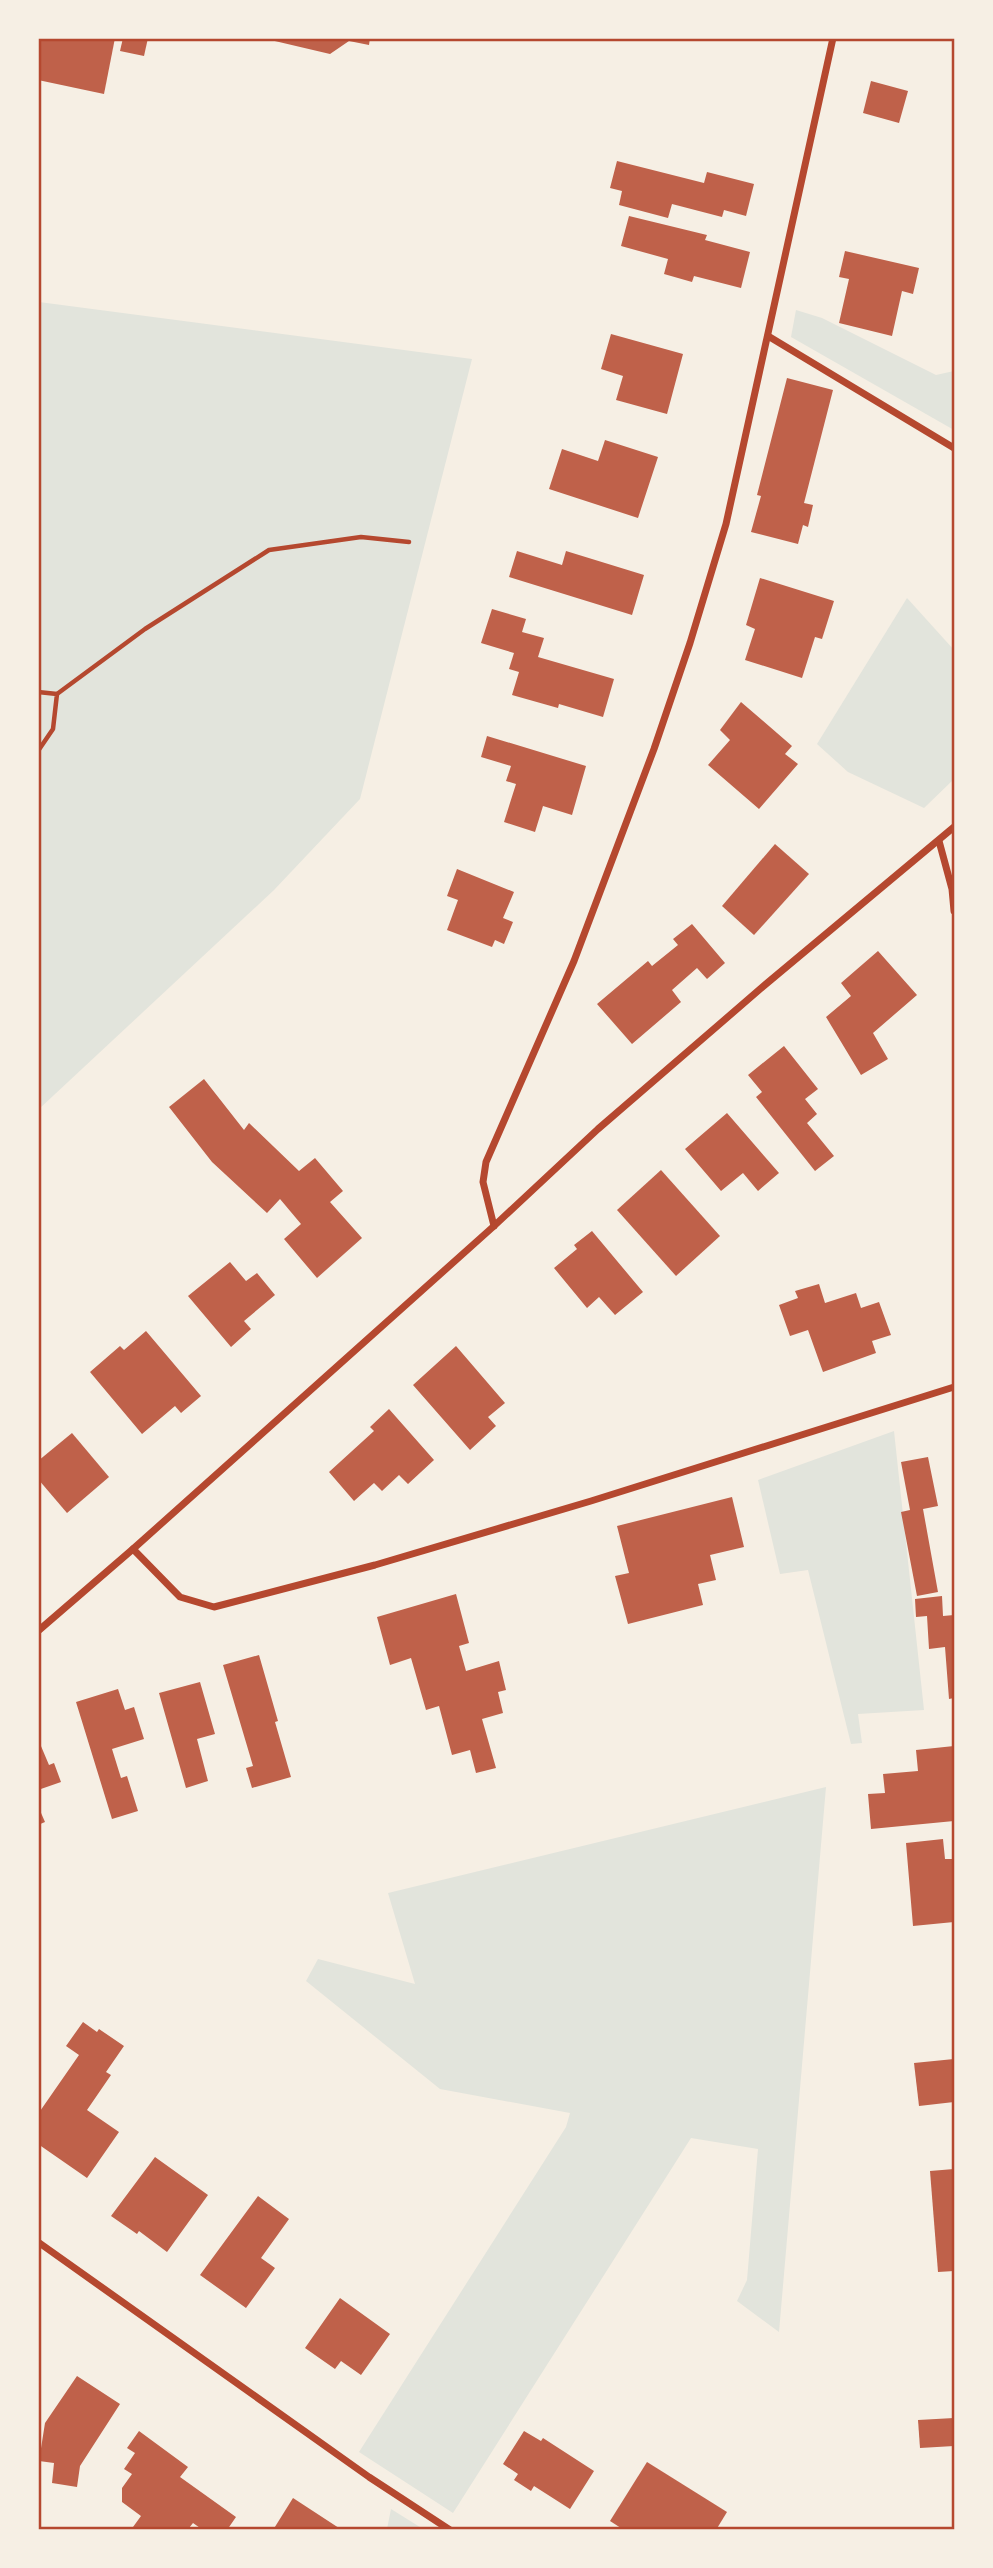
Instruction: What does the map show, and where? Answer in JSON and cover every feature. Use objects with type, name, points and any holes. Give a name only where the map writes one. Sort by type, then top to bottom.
[{"type":"street","points":[[494,1226],[483,1182],[486,1162],[574,961],[662,725],[726,524],[833,38]]},
{"type":"street","points":[[768,336],[954,448]]},
{"type":"street","points":[[38,1631],[494,1226],[598,1129],[954,827]]},
{"type":"street","points":[[939,841],[952,889],[954,911]]},
{"type":"street","points":[[133,1549],[180,1597],[214,1607],[375,1566],[954,1387]]},
{"type":"street","points":[[38,2242],[369,2477],[450,2529]]},
{"type":"path","points":[[38,692],[57,694],[145,629],[269,550],[361,537],[409,542]]},
{"type":"path","points":[[38,751],[54,729],[57,694]]},
{"type":"shaded area","points":[[39,302],[472,359],[360,799],[274,890],[39,1109]]},
{"type":"shaded area","points":[[796,310],[822,318],[936,375],[954,371],[954,430],[791,337]]},
{"type":"shaded area","points":[[907,598],[954,650],[954,779],[924,808],[848,772],[817,744]]},
{"type":"shaded area","points":[[894,1431],[924,1710],[858,1714],[862,1743],[851,1744],[808,1570],[780,1574],[758,1480]]},
{"type":"shaded area","points":[[826,1787],[779,2332],[737,2301],[747,2280],[758,2149],[691,2138],[453,2513],[359,2452],[566,2127],[570,2113],[440,2089],[306,1981],[318,1959],[415,1984],[388,1893]]},
{"type":"shaded area","points":[[391,2509],[423,2529],[387,2529]]},
{"type":"building","points":[[38,38],[115,38],[104,94],[38,80]]},
{"type":"building","points":[[123,38],[148,38],[144,56],[120,51]]},
{"type":"building","points":[[262,38],[370,38],[369,45],[349,41],[330,54]]},
{"type":"building","points":[[871,81],[908,91],[899,123],[863,113]]},
{"type":"building","points":[[617,161],[704,183],[707,172],[754,184],[746,216],[724,210],[722,217],[672,204],[668,218],[619,205],[622,191],[610,188]]},
{"type":"building","points":[[629,216],[707,235],[705,240],[750,252],[741,288],[694,276],[692,282],[664,274],[668,259],[621,246]]},
{"type":"building","points":[[845,251],[919,268],[913,294],[902,291],[892,336],[839,323],[849,279],[839,277]]},
{"type":"building","points":[[611,334],[683,354],[667,414],[616,400],[623,376],[601,369]]},
{"type":"building","points":[[787,378],[833,390],[804,503],[813,505],[808,527],[803,525],[798,544],[751,532],[761,496],[757,495]]},
{"type":"building","points":[[605,440],[658,457],[638,518],[549,489],[562,449],[598,461]]},
{"type":"building","points":[[517,551],[562,565],[566,551],[644,575],[632,615],[509,577]]},
{"type":"building","points":[[760,578],[834,601],[822,639],[815,637],[802,678],[745,660],[755,629],[746,625]]},
{"type":"building","points":[[492,609],[526,619],[522,632],[544,638],[538,657],[614,679],[603,717],[559,704],[558,708],[512,695],[519,672],[509,669],[514,653],[481,643]]},
{"type":"building","points":[[741,702],[792,746],[785,754],[798,764],[759,809],[708,765],[730,740],[720,730]]},
{"type":"building","points":[[487,736],[586,766],[572,815],[543,806],[535,832],[504,822],[516,784],[506,781],[511,766],[481,757]]},
{"type":"building","points":[[775,844],[809,874],[754,935],[722,906]]},
{"type":"building","points":[[457,869],[514,892],[503,918],[513,922],[504,944],[495,940],[492,947],[447,930],[458,900],[447,896]]},
{"type":"building","points":[[692,924],[725,963],[707,979],[697,968],[672,990],[681,1002],[632,1044],[597,1004],[648,961],[652,966],[678,945],[673,939]]},
{"type":"building","points":[[878,951],[917,995],[873,1033],[888,1059],[861,1075],[826,1017],[851,996],[841,983]]},
{"type":"building","points":[[784,1046],[818,1089],[805,1099],[817,1114],[807,1123],[834,1156],[815,1171],[756,1097],[762,1092],[748,1075]]},
{"type":"building","points":[[204,1079],[244,1130],[249,1123],[299,1171],[315,1158],[343,1191],[330,1202],[362,1238],[317,1278],[284,1239],[301,1224],[280,1199],[267,1213],[212,1162],[169,1107]]},
{"type":"building","points":[[727,1113],[779,1173],[758,1191],[743,1173],[721,1191],[685,1149]]},
{"type":"building","points":[[661,1170],[720,1236],[676,1276],[617,1210]]},
{"type":"building","points":[[592,1231],[643,1292],[615,1315],[599,1297],[587,1308],[554,1268],[577,1249],[574,1245]]},
{"type":"building","points":[[230,1262],[246,1281],[257,1273],[275,1295],[244,1321],[251,1329],[231,1347],[188,1296]]},
{"type":"building","points":[[819,1284],[825,1303],[856,1293],[861,1308],[879,1302],[891,1335],[872,1341],[876,1353],[823,1372],[808,1330],[790,1336],[779,1305],[798,1298],[795,1291]]},
{"type":"building","points":[[146,1331],[201,1396],[181,1413],[175,1406],[142,1434],[90,1372],[120,1346],[124,1350]]},
{"type":"building","points":[[456,1346],[505,1403],[488,1417],[496,1426],[470,1450],[413,1385]]},
{"type":"building","points":[[389,1409],[434,1460],[408,1484],[399,1475],[382,1491],[374,1483],[354,1501],[329,1472],[374,1431],[370,1427]]},
{"type":"building","points":[[72,1433],[109,1477],[67,1513],[38,1479],[38,1461]]},
{"type":"building","points":[[928,1457],[938,1506],[923,1509],[938,1592],[917,1596],[901,1512],[910,1510],[901,1462]]},
{"type":"building","points":[[732,1497],[744,1547],[710,1555],[716,1580],[698,1584],[703,1605],[628,1624],[615,1576],[629,1573],[617,1526]]},
{"type":"building","points":[[456,1594],[469,1643],[459,1646],[466,1671],[499,1661],[506,1690],[498,1692],[503,1713],[482,1719],[496,1768],[476,1773],[470,1750],[452,1755],[439,1706],[426,1710],[411,1658],[390,1665],[377,1617]]},
{"type":"building","points":[[942,1596],[943,1616],[954,1615],[954,1698],[949,1699],[945,1647],[929,1649],[927,1616],[916,1617],[915,1599]]},
{"type":"building","points":[[259,1655],[291,1777],[252,1788],[246,1768],[253,1766],[223,1665]]},
{"type":"building","points":[[200,1682],[215,1734],[197,1739],[208,1781],[186,1788],[159,1693]]},
{"type":"building","points":[[118,1689],[125,1710],[134,1707],[144,1739],[112,1749],[121,1778],[127,1776],[138,1811],[112,1819],[76,1702]]},
{"type":"building","points":[[38,1739],[49,1765],[54,1763],[61,1782],[38,1790]]},
{"type":"building","points":[[954,1746],[954,1821],[871,1829],[868,1794],[885,1793],[883,1774],[918,1771],[916,1750]]},
{"type":"building","points":[[38,1806],[45,1822],[38,1825]]},
{"type":"building","points":[[943,1839],[945,1859],[954,1859],[954,1922],[913,1926],[906,1843]]},
{"type":"building","points":[[83,2022],[124,2046],[106,2072],[111,2075],[87,2110],[119,2132],[87,2178],[38,2144],[38,2114],[79,2055],[66,2046]]},
{"type":"building","points":[[954,2059],[954,2102],[919,2106],[914,2063]]},
{"type":"building","points":[[155,2157],[208,2195],[167,2252],[139,2231],[137,2234],[111,2216]]},
{"type":"building","points":[[954,2169],[954,2271],[938,2272],[930,2171]]},
{"type":"building","points":[[258,2196],[289,2219],[261,2258],[275,2268],[246,2308],[200,2275]]},
{"type":"building","points":[[340,2298],[390,2334],[361,2375],[341,2361],[335,2369],[305,2348]]},
{"type":"building","points":[[77,2376],[120,2404],[80,2466],[77,2487],[52,2483],[54,2463],[39,2461],[45,2423]]},
{"type":"building","points":[[954,2418],[954,2446],[920,2448],[918,2420]]},
{"type":"building","points":[[139,2431],[188,2467],[180,2477],[236,2517],[227,2530],[203,2530],[193,2523],[189,2528],[191,2530],[136,2530],[133,2527],[141,2516],[122,2502],[122,2488],[132,2474],[124,2469],[135,2453],[127,2448]]},
{"type":"building","points":[[524,2431],[541,2441],[543,2438],[594,2471],[570,2509],[534,2486],[531,2491],[514,2480],[518,2474],[503,2464]]},
{"type":"building","points":[[647,2462],[727,2512],[716,2530],[624,2530],[610,2521]]},
{"type":"building","points":[[293,2498],[342,2530],[273,2530]]}]
